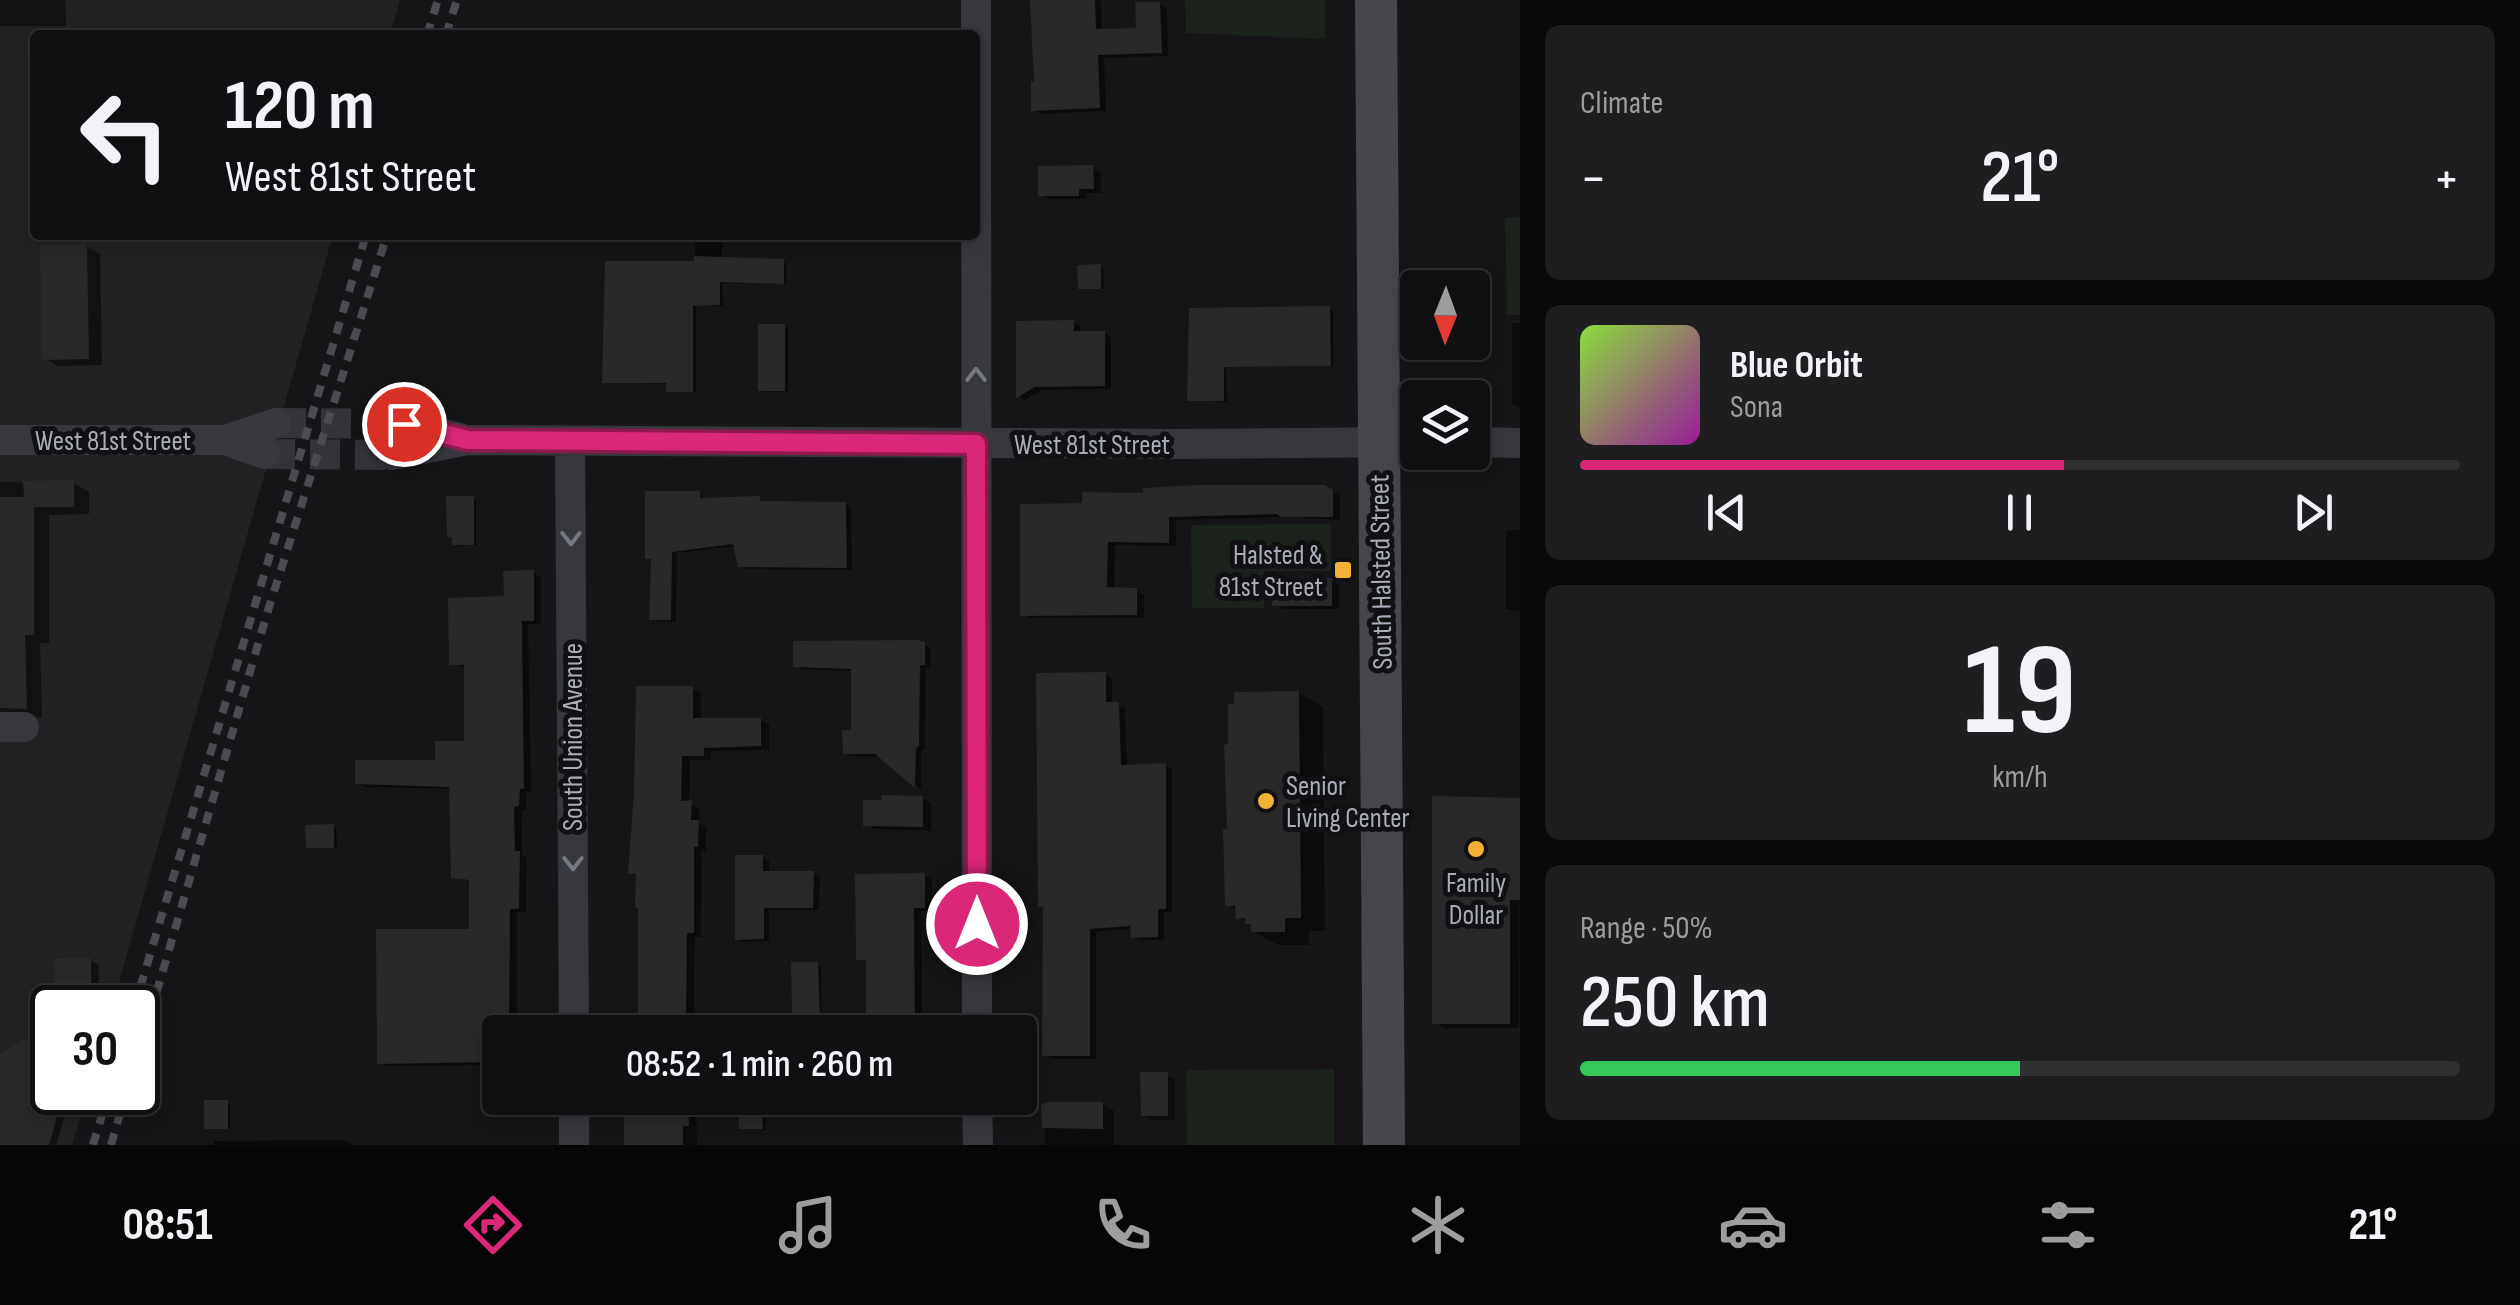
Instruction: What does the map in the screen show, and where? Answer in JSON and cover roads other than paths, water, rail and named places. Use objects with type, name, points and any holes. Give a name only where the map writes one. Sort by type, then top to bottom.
[{"type":"main road","name":"South Halsted Street","points":[[1376,0],[1398,442],[1384,1145]]},
{"type":"street","points":[[975,30],[976,0]]},
{"type":"street","points":[[975,240],[977,1015]]},
{"type":"street","name":"West 81st Street","points":[[0,440],[225,440],[276,424]]},
{"type":"street","name":"West 81st Street","points":[[404,424],[468,440]]},
{"type":"street","name":"West 81st Street","points":[[225,440],[264,454]]},
{"type":"street","name":"West 81st Street","points":[[392,455],[468,440],[1398,442]]},
{"type":"street","name":"South Union Avenue","points":[[570,440],[574,1015]]},
{"type":"street","points":[[1490,442],[1520,442]]},
{"type":"street","points":[[574,1115],[574,1145]]},
{"type":"street","points":[[978,1115],[978,1145]]},
{"type":"tunnel","points":[[276,423],[404,424]]},
{"type":"tunnel","points":[[265,454],[392,455]]},
{"type":"railway","points":[[429,30],[438,0]]},
{"type":"railway","points":[[448,30],[457,0]]},
{"type":"railway","points":[[141,985],[364,240]]},
{"type":"railway","points":[[159,985],[266,617],[385,240]]},
{"type":"railway","points":[[93,1145],[102,1115]]},
{"type":"railway","points":[[111,1145],[119,1115]]},
{"type":"place","name":"Halsted & 81st Street","points":[[1343,570]]},
{"type":"place","name":"Senior Living Center","points":[[1266,801]]},
{"type":"place","name":"Family Dollar","points":[[1476,849]]}]
